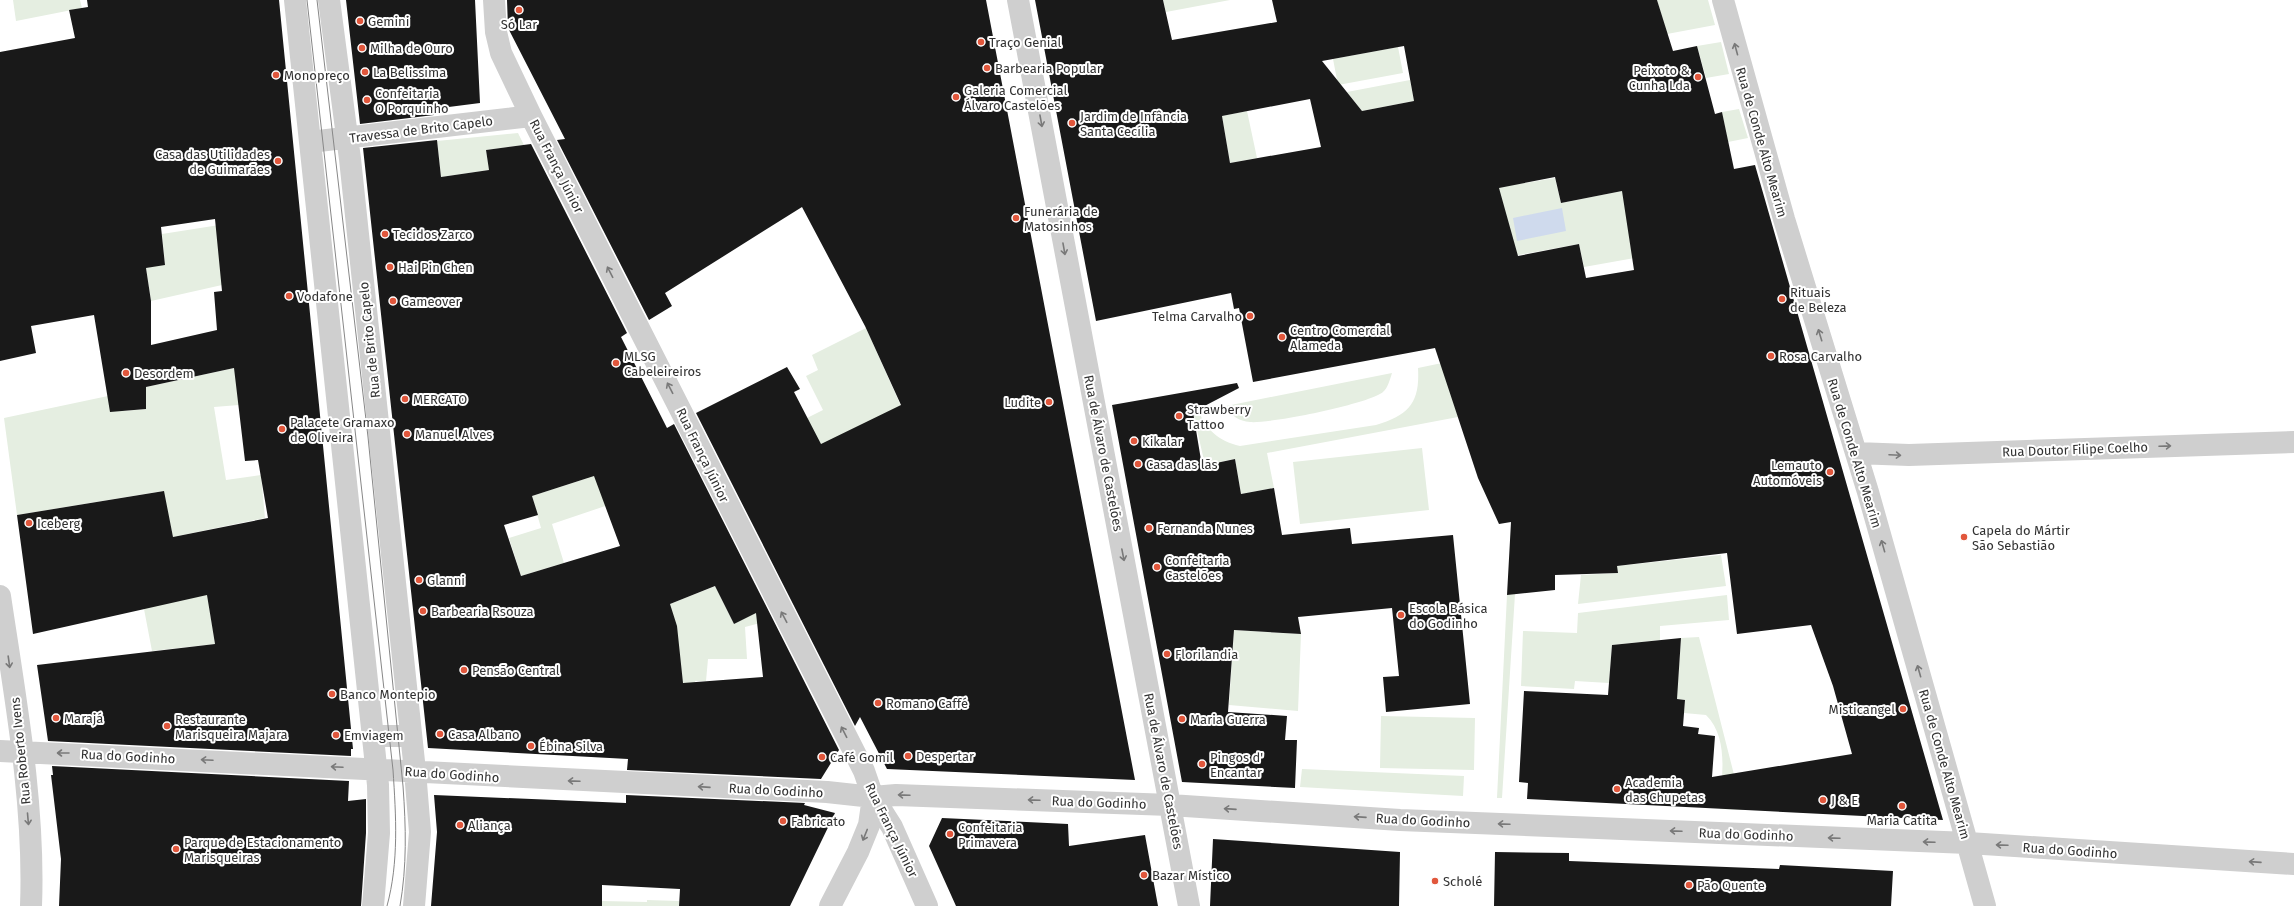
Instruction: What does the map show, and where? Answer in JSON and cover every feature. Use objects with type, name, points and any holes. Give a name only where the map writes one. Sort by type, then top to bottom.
[{"type":"street","points":[[295,0],[357,603],[377,777],[379,833],[373,906]]},
{"type":"street","name":"Rua de Brito Capelo","points":[[329,0],[347,137],[416,779],[420,832],[414,906]]},
{"type":"street","name":"Rua França Júnior","points":[[494,0],[496,32],[501,53],[531,116],[864,771],[873,797],[892,828],[927,906]]},
{"type":"street","name":"Rua de Álvaro de Castelões","points":[[1018,0],[1074,304],[1085,353],[1189,906]]},
{"type":"street","name":"Rua de Conde Alto Mearim","points":[[1723,0],[1784,219],[1856,453],[1985,906]]},
{"type":"street","points":[[300,44],[334,40]]},
{"type":"street","name":"Travessa de Brito Capelo","points":[[310,142],[531,116]]},
{"type":"street","name":"Rua Doutor Filipe Coelho","points":[[1856,453],[1909,455],[2294,442]]},
{"type":"street","name":"Rua Roberto Ivens","points":[[0,596],[11,752],[32,867],[31,906]]},
{"type":"street","points":[[373,736],[411,736]]},
{"type":"street","name":"Rua do Godinho","points":[[11,752],[416,779],[466,776],[826,792],[873,797],[896,795],[1170,805],[1400,820],[1968,843],[2294,864]]},
{"type":"street","points":[[830,906],[858,852],[869,825],[873,797]]},
{"type":"shaded area","points":[[13,0],[80,0],[82,8],[16,21]]},
{"type":"shaded area","points":[[1163,0],[1230,0],[1166,12]]},
{"type":"shaded area","points":[[1657,0],[1708,0],[1715,25],[1667,34]]},
{"type":"shaded area","points":[[1721,42],[1729,74],[1706,78],[1697,46]]},
{"type":"shaded area","points":[[1398,47],[1403,73],[1338,85],[1333,59]]},
{"type":"shaded area","points":[[1410,80],[1414,101],[1362,111],[1347,92]]},
{"type":"shaded area","points":[[1739,109],[1748,138],[1728,142],[1722,112]]},
{"type":"shaded area","points":[[1247,111],[1257,158],[1230,163],[1222,116]]},
{"type":"shaded area","points":[[518,133],[524,145],[486,150],[489,170],[441,177],[437,141]]},
{"type":"shaded area","points":[[1513,152],[1519,184],[1555,178],[1561,203],[1632,189],[1665,228],[1629,235],[1631,249],[1655,243],[1657,254],[1584,267],[1579,244],[1470,264],[1483,192],[1500,188],[1494,156]]},
{"type":"shaded area","points":[[232,223],[222,285],[151,301],[146,268],[165,264],[162,234]]},
{"type":"shaded area","points":[[866,328],[913,433],[815,448],[801,421],[823,410],[806,376],[818,370],[812,355]]},
{"type":"shaded area","points":[[1442,363],[1458,417],[1267,453],[1274,488],[1241,494],[1235,459],[1205,465],[1193,412],[1198,410],[1205,423],[1219,437],[1232,444],[1240,446],[1376,425],[1397,417],[1410,406],[1417,390],[1418,368]]},
{"type":"shaded area","points":[[239,367],[239,405],[214,407],[226,480],[261,475],[265,518],[173,537],[163,491],[17,515],[4,418],[108,396],[124,411],[145,409],[146,387]]},
{"type":"shaded area","points":[[1392,373],[1385,390],[1374,397],[1297,417],[1250,422],[1242,420],[1230,413],[1226,406]]},
{"type":"shaded area","points":[[1422,448],[1429,510],[1300,524],[1293,462]]},
{"type":"shaded area","points":[[585,465],[629,498],[552,524],[564,563],[521,576],[509,538],[541,528],[532,496],[588,478]]},
{"type":"shaded area","points":[[1721,555],[1726,586],[1578,604],[1581,575],[1617,573],[1617,566]]},
{"type":"shaded area","points":[[211,566],[209,606],[215,644],[152,651],[144,609]]},
{"type":"shaded area","points":[[741,576],[720,596],[734,624],[759,611],[764,622],[745,627],[747,659],[708,659],[706,681],[695,681],[697,762],[691,762],[670,604]]},
{"type":"shaded area","points":[[1515,594],[1502,798],[1497,798],[1507,595]]},
{"type":"shaded area","points":[[1727,595],[1729,620],[1660,626],[1660,640],[1612,645],[1609,683],[1575,681],[1574,689],[1521,686],[1523,631],[1577,633],[1578,613]]},
{"type":"shaded area","points":[[1234,630],[1301,634],[1298,711],[1229,705]]},
{"type":"shaded area","points":[[1699,637],[1743,810],[1720,809],[1722,772],[1721,747],[1714,725],[1706,715],[1684,713],[1685,700],[1639,695],[1678,680],[1681,638]]},
{"type":"shaded area","points":[[1381,716],[1475,718],[1474,770],[1380,768]]},
{"type":"shaded area","points":[[1302,769],[1464,776],[1463,796],[1300,787]]},
{"type":"shaded area","points":[[647,900],[679,901],[679,906],[602,906],[602,901],[647,902]]},
{"type":"water","points":[[1562,208],[1566,231],[1517,241],[1513,218]]},
{"type":"building","points":[[87,0],[279,0],[353,749],[351,749],[351,756],[48,741],[37,665],[215,644],[207,595],[33,634],[17,515],[164,491],[173,537],[268,518],[258,460],[245,461],[234,368],[146,387],[146,409],[110,412],[94,315],[31,326],[36,353],[0,361],[0,52],[75,38],[69,10],[88,7]],"holes":[[[215,219],[222,291],[214,292],[217,330],[151,345],[151,301],[146,268],[165,265],[161,227]]]},
{"type":"building","points":[[346,0],[475,0],[480,103],[433,109],[434,115],[360,124]]},
{"type":"building","points":[[507,0],[986,0],[1135,780],[887,769],[860,717],[855,726],[696,413],[787,367],[800,389],[794,392],[821,444],[901,405],[865,326],[802,207],[665,293],[672,306],[649,320],[557,140],[565,139],[508,28]]},
{"type":"building","points":[[1035,0],[1163,0],[1172,40],[1277,22],[1272,0],[1657,0],[1673,51],[1697,46],[1715,114],[1722,112],[1734,169],[1755,165],[1943,820],[1527,799],[1528,783],[1519,782],[1524,691],[1608,695],[1612,645],[1681,638],[1677,699],[1685,700],[1683,726],[1699,728],[1698,734],[1715,736],[1712,777],[1852,754],[1833,686],[1811,625],[1737,634],[1727,553],[1617,566],[1618,573],[1555,575],[1555,590],[1507,595],[1511,522],[1499,524],[1478,478],[1435,348],[1253,382],[1239,308],[1234,309],[1231,293],[1096,321]],"holes":[[[1404,46],[1414,101],[1362,111],[1322,61]],[[1310,99],[1321,147],[1230,163],[1222,116]],[[1555,177],[1561,203],[1622,191],[1634,270],[1586,278],[1579,244],[1518,256],[1499,188]]]},
{"type":"building","points":[[437,140],[441,177],[489,170],[486,150],[531,144],[627,333],[621,337],[667,428],[674,424],[839,750],[821,779],[627,770],[628,759],[428,748],[363,148]],"holes":[[[594,476],[620,546],[521,576],[504,525],[538,515],[532,496]],[[715,586],[734,624],[756,613],[763,677],[683,683],[677,626],[670,604]]]},
{"type":"building","points":[[1237,383],[1239,388],[1193,412],[1202,466],[1235,459],[1241,494],[1274,488],[1282,535],[1350,528],[1352,544],[1453,535],[1470,704],[1386,712],[1383,677],[1399,676],[1392,608],[1298,617],[1301,634],[1234,630],[1228,712],[1287,716],[1285,740],[1297,740],[1295,788],[1182,782],[1112,405]]},
{"type":"building","name":"Parque de Estacionamento Marisqueiras","points":[[52,766],[349,781],[348,801],[366,799],[366,833],[361,906],[59,906],[61,859],[51,775],[53,775]]},
{"type":"building","points":[[434,795],[626,803],[626,795],[805,803],[804,805],[835,813],[790,906],[679,906],[680,889],[602,885],[602,906],[431,906],[437,832]]},
{"type":"building","points":[[942,818],[1068,824],[1069,846],[1145,835],[1158,906],[956,906],[929,846]]},
{"type":"building","points":[[1213,839],[1400,852],[1399,906],[1210,906]]},
{"type":"building","points":[[1495,852],[1569,853],[1569,861],[1779,869],[1780,865],[1893,871],[1891,906],[1494,906]]},
{"type":"tram line","points":[[307,0],[393,770],[396,839],[391,889],[387,906]]},
{"type":"tram line","points":[[317,0],[368,437],[403,786],[405,846],[404,876],[400,906]]},
{"type":"place","name":"Só Lar","points":[[519,10]]},
{"type":"place","name":"Gemini","points":[[360,21]]},
{"type":"place","name":"Traço Genial","points":[[981,42]]},
{"type":"place","name":"Milha de Ouro","points":[[362,48]]},
{"type":"place","name":"Barbearia Popular","points":[[987,68]]},
{"type":"place","name":"La Belissima","points":[[365,72]]},
{"type":"place","name":"Monopreço","points":[[276,75]]},
{"type":"place","name":"Peixoto & Cunha Lda","points":[[1698,77]]},
{"type":"place","name":"Galeria Comercial Álvaro Castelões","points":[[956,97]]},
{"type":"place","name":"Confeitaria O Porquinho","points":[[367,100]]},
{"type":"place","name":"Jardim de Infância Santa Cecília","points":[[1072,123]]},
{"type":"place","name":"Casa das Utilidades de Guimarães","points":[[278,161]]},
{"type":"place","name":"Funerária de Matosinhos","points":[[1016,218]]},
{"type":"place","name":"Tecidos Zarco","points":[[385,234]]},
{"type":"place","name":"Hai Pin Chen","points":[[390,267]]},
{"type":"place","name":"Vodafone","points":[[289,296]]},
{"type":"place","name":"Rituais de Beleza","points":[[1782,299]]},
{"type":"place","name":"Gameover","points":[[393,301]]},
{"type":"place","name":"Telma Carvalho","points":[[1250,316]]},
{"type":"place","name":"Centro Comercial Alameda","points":[[1282,337]]},
{"type":"place","name":"Rosa Carvalho","points":[[1771,356]]},
{"type":"place","name":"MLSG Cabeleireiros","points":[[616,363]]},
{"type":"place","name":"Desordem","points":[[126,373]]},
{"type":"place","name":"MERCATO","points":[[405,399]]},
{"type":"place","name":"Ludite","points":[[1049,402]]},
{"type":"place","name":"Strawberry Tattoo","points":[[1179,416]]},
{"type":"place","name":"Palacete Gramaxo de Oliveira","points":[[282,429]]},
{"type":"place","name":"Manuel Alves","points":[[407,434]]},
{"type":"place","name":"Kikalar","points":[[1134,441]]},
{"type":"place","name":"Casa das lãs","points":[[1138,464]]},
{"type":"place","name":"Lemauto Automóveis","points":[[1830,472]]},
{"type":"place","name":"Iceberg","points":[[29,523]]},
{"type":"place","name":"Fernanda Nunes","points":[[1149,528]]},
{"type":"place","name":"Capela do Mártir São Sebastião","points":[[1964,537]]},
{"type":"place","name":"Confeitaria Castelões","points":[[1157,567]]},
{"type":"place","name":"Glanni","points":[[419,580]]},
{"type":"place","name":"Barbearia Rsouza","points":[[423,611]]},
{"type":"place","name":"Escola Básica do Godinho","points":[[1401,615]]},
{"type":"place","name":"Florilandia","points":[[1167,654]]},
{"type":"place","name":"Pensão Central","points":[[464,670]]},
{"type":"place","name":"Banco Montepio","points":[[332,694]]},
{"type":"place","name":"Romano Caffé","points":[[878,703]]},
{"type":"place","name":"Misticangel","points":[[1903,709]]},
{"type":"place","name":"Marajá","points":[[56,718]]},
{"type":"place","name":"Maria Guerra","points":[[1182,719]]},
{"type":"place","name":"Restaurante Marisqueira Majara","points":[[167,726]]},
{"type":"place","name":"Casa Albano","points":[[440,734]]},
{"type":"place","name":"Emviagem","points":[[336,735]]},
{"type":"place","name":"Ébina Silva","points":[[531,746]]},
{"type":"place","name":"Despertar","points":[[908,756]]},
{"type":"place","name":"Café Gomil","points":[[822,757]]},
{"type":"place","name":"Pingos d' Encantar","points":[[1202,764]]},
{"type":"place","name":"Academia das Chupetas","points":[[1617,789]]},
{"type":"place","name":"J & E","points":[[1823,800]]},
{"type":"place","name":"Maria Catita","points":[[1902,806]]},
{"type":"place","name":"Fabricato","points":[[783,821]]},
{"type":"place","name":"Aliança","points":[[460,825]]},
{"type":"place","name":"Confeitaria Primavera","points":[[950,834]]},
{"type":"place","name":"Parque de Estacionamento Marisqueiras","points":[[176,849]]},
{"type":"place","name":"Bazar Místico","points":[[1144,875]]},
{"type":"place","name":"Scholé","points":[[1435,881]]},
{"type":"place","name":"Pão Quente","points":[[1689,885]]}]
